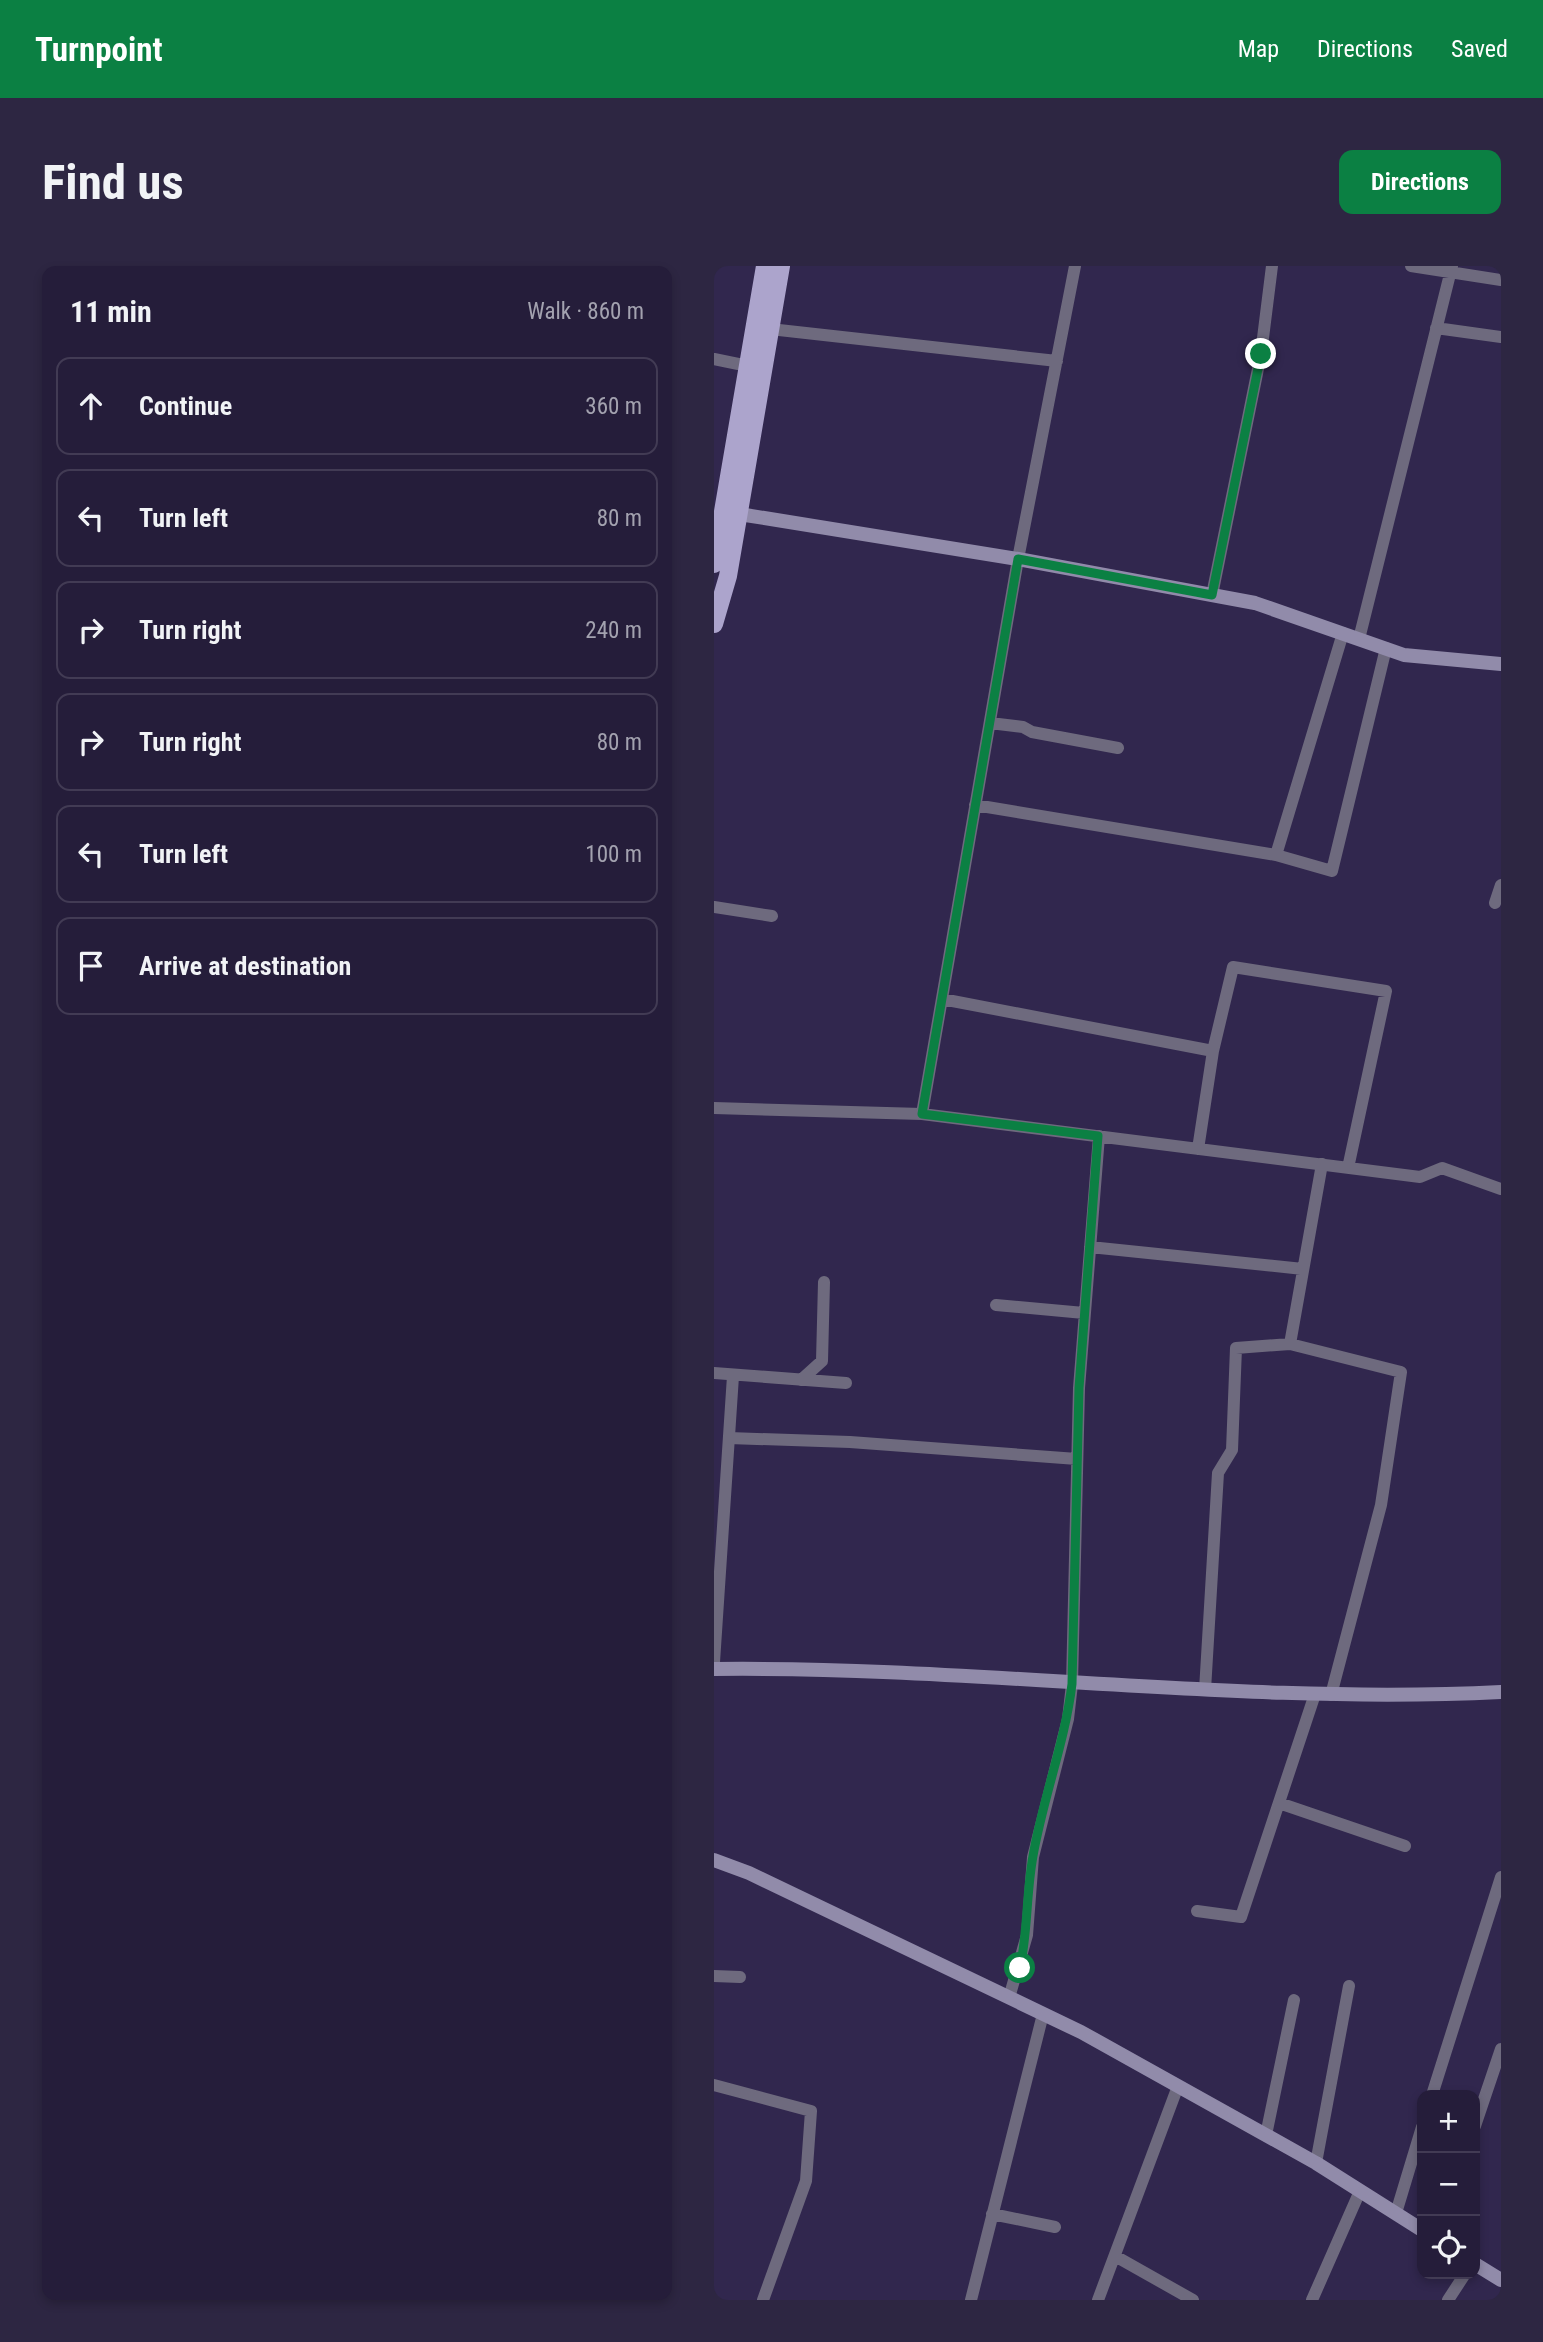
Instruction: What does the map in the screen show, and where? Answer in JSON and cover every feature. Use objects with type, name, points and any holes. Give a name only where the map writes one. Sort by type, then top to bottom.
[{"type":"main road","points":[[714,624],[748,366],[765,266]]},
{"type":"main road","points":[[719,571],[739,514],[781,266]]},
{"type":"street","points":[[922,1114],[1018,559],[1075,266]]},
{"type":"street","points":[[1212,595],[1261,354],[1272,266]]},
{"type":"street","points":[[1411,266],[1451,269],[1501,280]]},
{"type":"street","points":[[1359,639],[1451,269]]},
{"type":"street","points":[[1436,328],[1501,337]]},
{"type":"street","points":[[770,330],[1057,361]]},
{"type":"street","points":[[714,359],[748,366]]},
{"type":"street","points":[[739,514],[1018,559],[1255,603],[1404,655],[1501,664]]},
{"type":"street","points":[[1276,855],[1343,633]]},
{"type":"street","points":[[975,805],[1276,855],[1332,871],[1386,648]]},
{"type":"street","points":[[990,723],[1023,727],[1032,732],[1118,748]]},
{"type":"street","points":[[1495,903],[1501,885]]},
{"type":"street","points":[[714,907],[772,916]]},
{"type":"street","points":[[1198,1149],[1213,1051],[1233,967],[1387,991],[1348,1168]]},
{"type":"street","points":[[942,999],[1213,1051]]},
{"type":"street","points":[[714,1108],[922,1114],[1420,1177],[1442,1168],[1501,1189]]},
{"type":"street","points":[[1009,1998],[1027,1935],[1033,1857],[1068,1719],[1072,1684],[1077,1459],[1084,1313],[1098,1136]]},
{"type":"street","points":[[1290,1344],[1322,1164]]},
{"type":"street","points":[[1090,1247],[1303,1269]]},
{"type":"street","points":[[801,1380],[821,1361],[824,1282]]},
{"type":"street","points":[[996,1305],[1084,1313]]},
{"type":"street","points":[[1205,1690],[1218,1473],[1232,1450],[1236,1348],[1290,1344],[1401,1372],[1381,1505],[1331,1695]]},
{"type":"street","points":[[714,1373],[846,1382]]},
{"type":"street","points":[[714,1662],[718,1540],[733,1376]]},
{"type":"street","points":[[729,1438],[850,1442],[1077,1459]]},
{"type":"street","points":[[714,1669],[903,1674],[1392,1697],[1501,1692]]},
{"type":"street","points":[[1197,1911],[1241,1917],[1315,1694]]},
{"type":"street","points":[[1279,1804],[1405,1846]]},
{"type":"street","points":[[714,1860],[749,1873],[1043,2014],[1317,2163],[1417,2227]]},
{"type":"street","points":[[1434,2090],[1501,1877]]},
{"type":"street","points":[[714,1976],[740,1977]]},
{"type":"street","points":[[1317,2163],[1349,1986]]},
{"type":"street","points":[[1266,2135],[1294,2000]]},
{"type":"street","points":[[971,2300],[1043,2014]]},
{"type":"street","points":[[1480,2111],[1501,2049]]},
{"type":"street","points":[[714,2085],[811,2111],[806,2181],[763,2300]]},
{"type":"street","points":[[1098,2300],[1178,2086]]},
{"type":"street","points":[[1396,2213],[1417,2144]]},
{"type":"street","points":[[1312,2300],[1360,2191]]},
{"type":"street","points":[[992,2214],[1055,2227]]},
{"type":"street","points":[[1115,2256],[1193,2300]]},
{"type":"street","points":[[1480,2267],[1501,2280]]},
{"type":"street","points":[[1448,2300],[1462,2279]]},
{"type":"route","points":[[1020,1968],[1027,1935],[1033,1857],[1068,1719],[1072,1684],[1079,1388],[1098,1136],[922,1114],[1018,559],[1212,595],[1261,354]]}]
